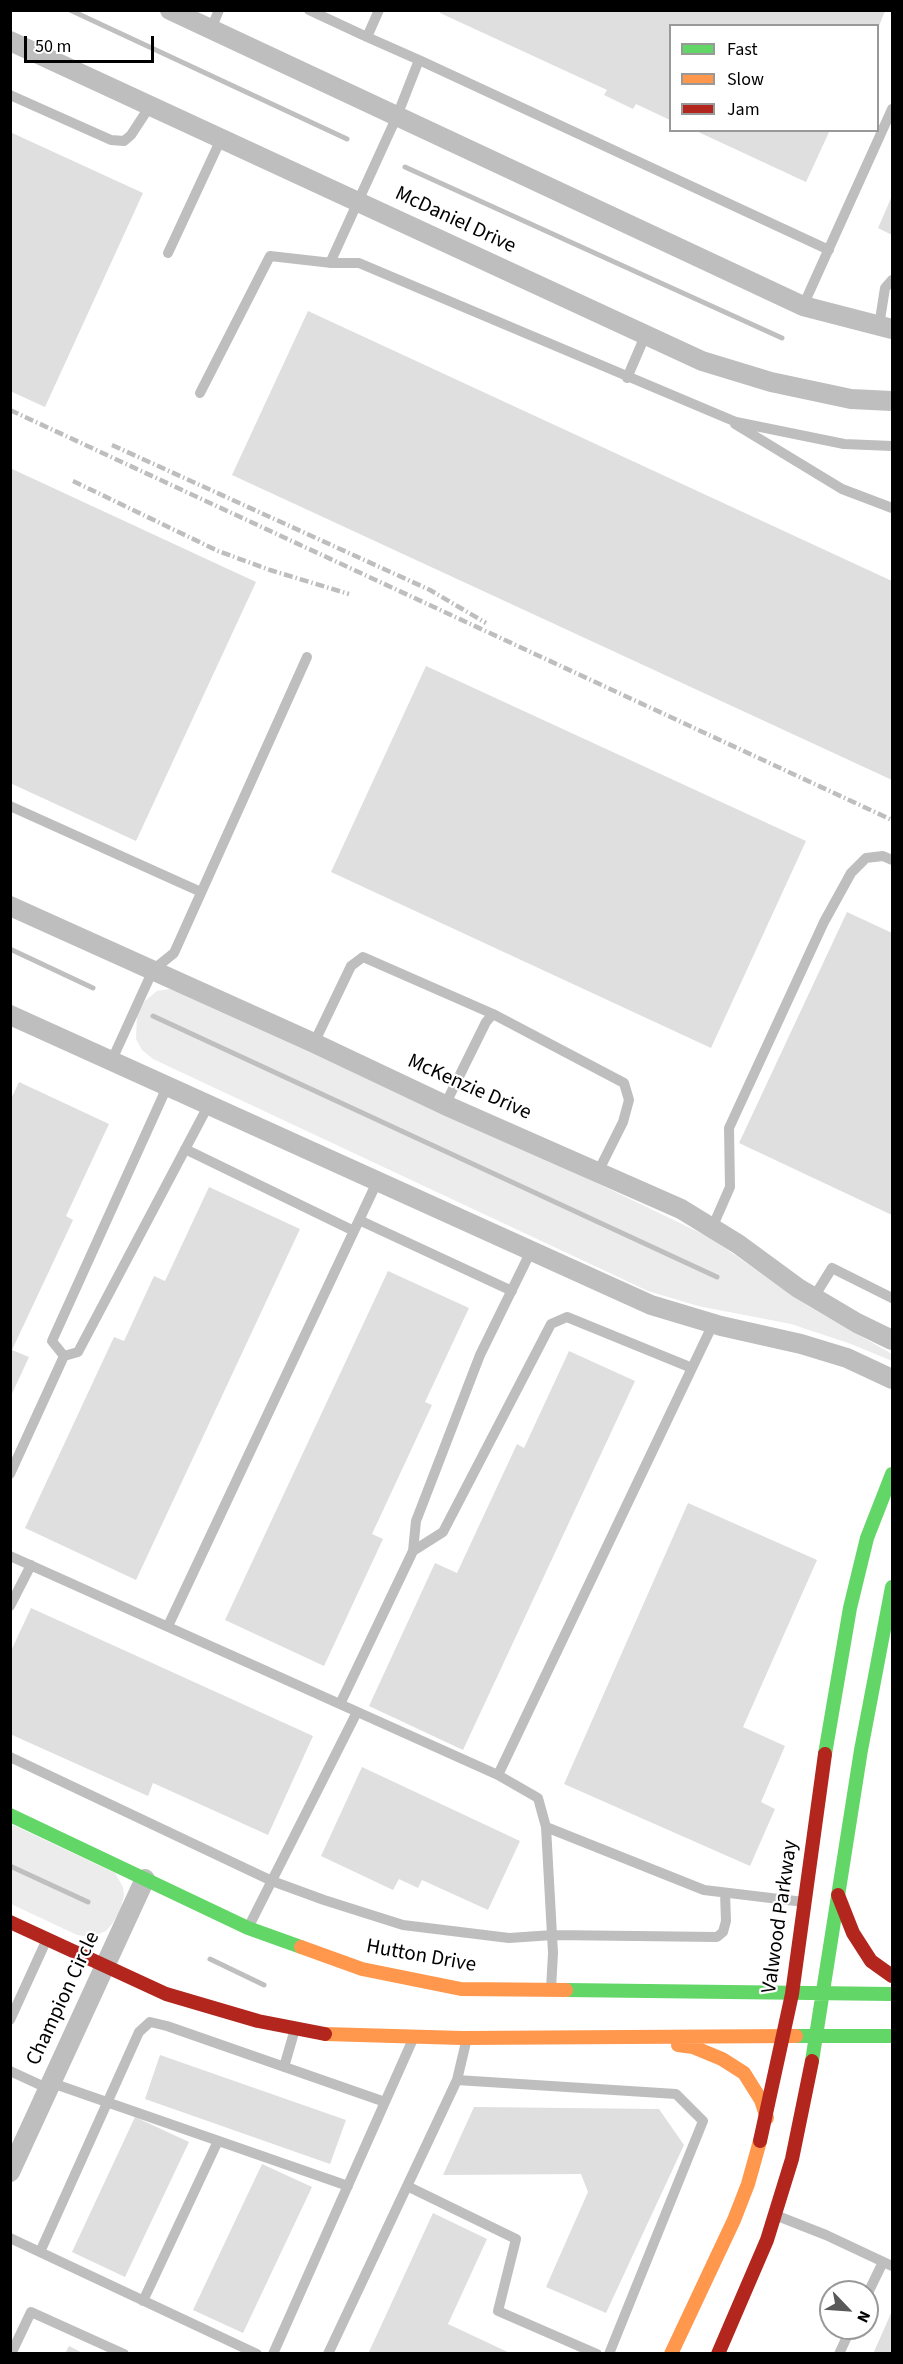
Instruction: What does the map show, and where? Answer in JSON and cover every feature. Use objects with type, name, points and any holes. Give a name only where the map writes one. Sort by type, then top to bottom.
[{"type":"main road","name":"Valwood Parkway","points":[[671,2354],[734,2220],[748,2184],[767,2118],[792,1994],[825,1756],[850,1608],[867,1538],[892,1474]]},
{"type":"main road","points":[[717,2354],[746,2291],[775,2215],[792,2159],[817,2037],[861,1750],[886,1658],[892,1587]]},
{"type":"main road","name":"Hutton Drive","points":[[10,1815],[248,1928],[362,1970],[461,1989],[892,1994]]},
{"type":"main road","points":[[838,1894],[853,1933],[871,1961],[892,1976]]},
{"type":"main road","points":[[10,1922],[166,1994],[258,2021],[334,2036],[467,2038],[892,2036]]},
{"type":"main road","points":[[629,2036],[658,2044],[693,2047],[722,2059],[744,2073],[761,2100],[767,2118]]},
{"type":"street","points":[[170,10],[803,306],[886,328]]},
{"type":"street","name":"McDaniel Drive","points":[[10,41],[702,361],[771,382],[851,399],[892,401]]},
{"type":"street","name":"McKenzie Drive","points":[[10,906],[446,1105],[681,1209],[814,1297],[857,1323],[892,1340]]},
{"type":"street","points":[[10,1015],[651,1305],[713,1324],[801,1344],[848,1358],[892,1379]]},
{"type":"street","name":"Champion Circle","points":[[11,2171],[145,1879]]},
{"type":"lane","points":[[211,29],[219,10]]},
{"type":"lane","points":[[309,10],[828,250]]},
{"type":"lane","points":[[367,37],[379,10]]},
{"type":"lane","points":[[330,262],[397,116],[419,60]]},
{"type":"lane","points":[[10,95],[111,140],[124,141],[131,135],[150,106]]},
{"type":"lane","points":[[803,306],[892,109]]},
{"type":"lane","points":[[168,253],[221,139]]},
{"type":"lane","points":[[200,393],[270,256],[359,263],[627,378],[736,422],[844,444],[892,446]]},
{"type":"lane","points":[[886,328],[885,288],[892,280]]},
{"type":"lane","points":[[627,378],[645,336]]},
{"type":"lane","points":[[724,417],[842,489],[892,508]]},
{"type":"lane","points":[[111,1062],[153,970],[174,953],[307,657]]},
{"type":"lane","points":[[10,806],[201,892]]},
{"type":"lane","points":[[712,1228],[730,1186],[729,1128],[824,922],[851,873],[866,858],[883,856],[892,860]]},
{"type":"lane","points":[[314,1043],[351,966],[363,957],[493,1014],[624,1083],[629,1100],[623,1122],[598,1172]]},
{"type":"lane","points":[[446,1105],[486,1023],[493,1014]]},
{"type":"lane","points":[[63,1356],[52,1341],[167,1087]]},
{"type":"lane","points":[[63,1356],[78,1352],[208,1106]]},
{"type":"lane","points":[[185,1149],[354,1231]]},
{"type":"lane","points":[[168,1626],[377,1182]]},
{"type":"lane","points":[[359,1220],[512,1291]]},
{"type":"lane","points":[[340,1704],[413,1551],[416,1521],[480,1355],[531,1251]]},
{"type":"lane","points":[[814,1297],[832,1268],[892,1298]]},
{"type":"lane","points":[[413,1551],[444,1532],[551,1324],[567,1317],[692,1368]]},
{"type":"lane","points":[[498,1775],[713,1324]]},
{"type":"lane","points":[[10,1474],[63,1356]]},
{"type":"lane","points":[[10,1556],[498,1775],[538,1798],[546,1827],[552,1935],[551,1990]]},
{"type":"lane","points":[[10,1606],[31,1565]]},
{"type":"lane","points":[[248,1928],[357,1712]]},
{"type":"lane","points":[[10,1757],[272,1881],[403,1925],[509,1938],[552,1935],[717,1937],[723,1932],[726,1921],[725,1893]]},
{"type":"lane","points":[[546,1827],[704,1890],[805,1902]]},
{"type":"lane","points":[[10,2020],[47,1939]]},
{"type":"lane","points":[[40,2252],[139,2032],[150,2022],[385,2102]]},
{"type":"lane","points":[[284,2067],[295,2028]]},
{"type":"lane","points":[[273,2354],[414,2037]]},
{"type":"lane","points":[[328,2354],[457,2080],[467,2038]]},
{"type":"lane","points":[[10,2071],[348,2186]]},
{"type":"lane","points":[[457,2080],[676,2094],[703,2121],[609,2354]]},
{"type":"lane","points":[[143,2301],[218,2141]]},
{"type":"lane","points":[[407,2186],[516,2239],[498,2311],[597,2354]]},
{"type":"lane","points":[[775,2215],[826,2235],[888,2264],[877,2280]]},
{"type":"lane","points":[[10,2238],[257,2354]]},
{"type":"lane","points":[[11,2354],[14,2340],[31,2312],[124,2354]]},
{"type":"lane","points":[[839,2354],[845,2340]]},
{"type":"shaded area","points":[[169,989],[185,992],[501,1137],[709,1237],[808,1306],[892,1354],[892,1361],[851,1344],[791,1324],[698,1306],[648,1291],[153,1059],[142,1050],[136,1039],[137,1014],[145,1001],[157,991]]},
{"type":"shaded area","points":[[11,1824],[115,1873],[123,1887],[124,1895],[120,1911],[106,1931],[91,1937],[77,1935],[11,1904]]},
{"type":"building","points":[[441,10],[885,11],[879,26],[879,24],[669,24],[669,120],[636,104],[633,109],[604,95],[607,90],[440,13]]},
{"type":"building","points":[[10,132],[143,193],[45,407],[10,391]]},
{"type":"building","points":[[698,132],[829,132],[806,182]]},
{"type":"building","points":[[892,196],[892,235],[878,228]]},
{"type":"building","points":[[308,311],[892,581],[892,780],[232,475]]},
{"type":"building","points":[[10,468],[256,582],[136,841],[10,783]]},
{"type":"building","points":[[426,666],[806,841],[711,1048],[331,872]]},
{"type":"building","points":[[847,912],[892,933],[892,1215],[739,1143]]},
{"type":"building","points":[[19,1082],[109,1124],[66,1216],[73,1220],[12,1350],[29,1357],[10,1398],[10,1101]]},
{"type":"building","points":[[209,1187],[300,1229],[136,1580],[25,1528],[114,1337],[124,1341],[154,1276],[165,1281]]},
{"type":"building","points":[[388,1271],[469,1308],[425,1402],[432,1405],[372,1534],[383,1539],[324,1666],[225,1620]]},
{"type":"building","points":[[569,1351],[635,1381],[463,1750],[369,1706],[435,1563],[457,1573],[517,1444],[524,1448]]},
{"type":"building","points":[[688,1503],[817,1560],[743,1727],[785,1746],[761,1802],[775,1809],[750,1866],[564,1784]]},
{"type":"building","points":[[31,1608],[313,1736],[268,1835],[153,1783],[148,1796],[10,1734],[10,1653]]},
{"type":"building","points":[[362,1767],[520,1841],[488,1910],[422,1880],[418,1888],[399,1879],[393,1890],[321,1856]]},
{"type":"building","points":[[160,2055],[346,2120],[330,2164],[145,2099]]},
{"type":"building","points":[[474,2107],[659,2109],[684,2145],[606,2313],[546,2287],[588,2192],[581,2174],[443,2175]]},
{"type":"building","points":[[135,2117],[189,2142],[125,2277],[72,2252]]},
{"type":"building","points":[[262,2164],[312,2187],[243,2333],[193,2310]]},
{"type":"building","points":[[433,2213],[487,2239],[448,2324],[512,2354],[368,2354]]},
{"type":"building","points":[[892,2311],[892,2354],[873,2354]]},
{"type":"building","points":[[69,2346],[85,2354],[65,2354]]},
{"type":"waterway","points":[[70,10],[347,139]]},
{"type":"waterway","points":[[405,167],[782,338]]},
{"type":"waterway","points":[[10,949],[93,988]]},
{"type":"waterway","points":[[153,1016],[717,1277]]},
{"type":"waterway","points":[[10,1866],[88,1902]]},
{"type":"waterway","points":[[210,1959],[264,1985]]},
{"type":"railway","points":[[10,410],[892,820]]},
{"type":"railway","points":[[112,445],[430,590],[486,623]]},
{"type":"railway","points":[[73,481],[218,551],[270,570],[349,594]]},
{"type":"traffic: fast","points":[[825,1754],[850,1608],[867,1538],[892,1474]]},
{"type":"traffic: fast","points":[[812,2061],[861,1750],[892,1587]]},
{"type":"traffic: fast","points":[[10,1815],[248,1928],[301,1947]]},
{"type":"traffic: fast","points":[[566,1990],[892,1994]]},
{"type":"traffic: fast","points":[[796,2036],[892,2036]]},
{"type":"traffic: slow","points":[[301,1947],[362,1969],[461,1989],[566,1990]]},
{"type":"traffic: slow","points":[[325,2034],[462,2038],[796,2036]]},
{"type":"traffic: slow","points":[[678,2045],[693,2047],[722,2059],[744,2073],[761,2100],[767,2118]]},
{"type":"traffic: slow","points":[[671,2354],[734,2220],[748,2184],[760,2141]]},
{"type":"traffic: jam","points":[[760,2141],[792,1994],[825,1754]]},
{"type":"traffic: jam","points":[[838,1895],[853,1933],[871,1961],[892,1976]]},
{"type":"traffic: jam","points":[[10,1922],[166,1994],[258,2021],[325,2034]]},
{"type":"traffic: jam","points":[[718,2354],[767,2240],[792,2159],[812,2061]]}]
